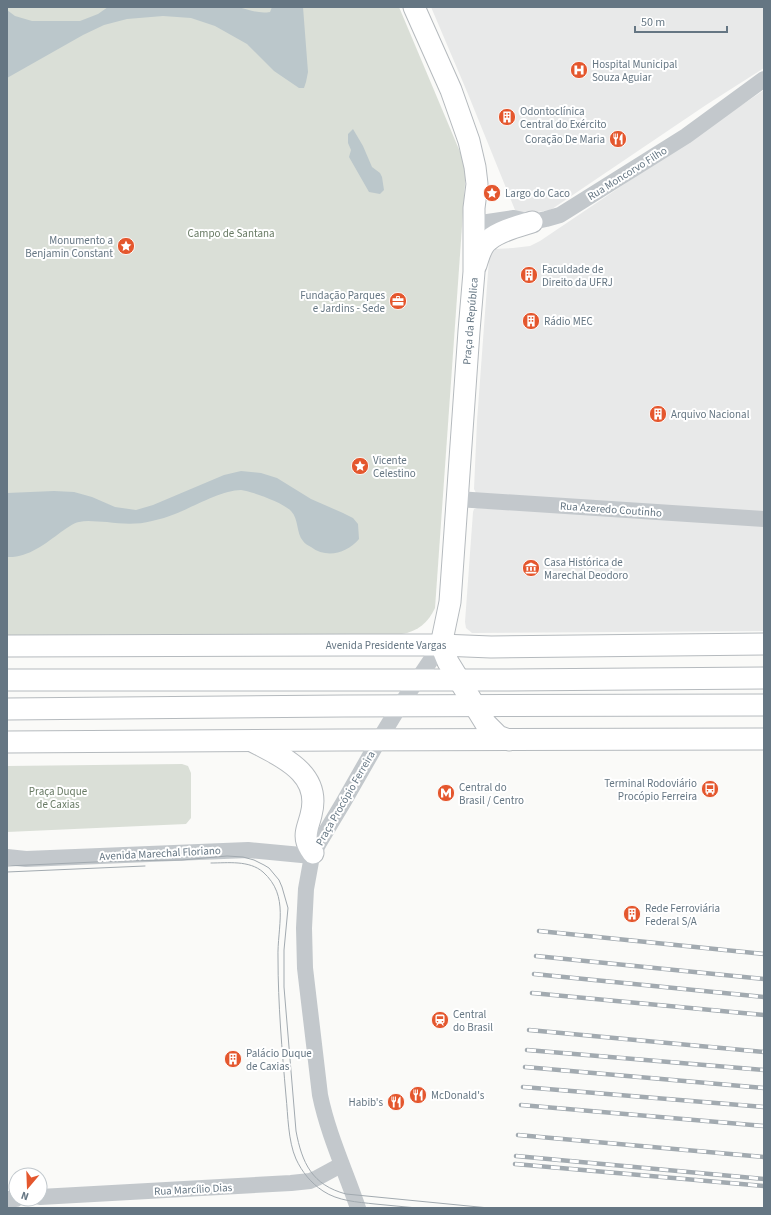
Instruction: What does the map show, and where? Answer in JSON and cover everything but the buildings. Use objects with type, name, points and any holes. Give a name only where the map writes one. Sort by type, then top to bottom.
[{"type":"main road","name":"Praça da República","points":[[414,7],[451,90],[469,141],[477,184],[474,208],[474,272],[468,330],[450,602],[441,645]]},
{"type":"main road","points":[[474,272],[480,252],[488,240],[499,234],[532,222]]},
{"type":"main road","name":"Avenida Presidente Vargas","points":[[7,646],[441,645],[491,647],[764,644]]},
{"type":"main road","points":[[441,645],[448,662],[486,724],[498,736],[509,740]]},
{"type":"main road","points":[[7,680],[764,678]]},
{"type":"main road","points":[[7,709],[764,705]]},
{"type":"main road","points":[[7,742],[764,739]]},
{"type":"main road","points":[[252,741],[291,763],[307,779],[312,792],[313,802],[306,836],[307,842],[313,854]]},
{"type":"street","name":"Rua Moncorvo Filho","points":[[474,224],[514,218],[532,222],[560,215],[686,136],[764,79]]},
{"type":"street","name":"Rua Azeredo Coutinho","points":[[457,500],[764,519]]},
{"type":"street","name":"Praça Procópio Ferreira","points":[[358,1208],[341,1165],[323,1110],[320,1095],[305,968],[304,928],[307,875],[313,854],[344,803],[379,740],[399,707],[441,645]]},
{"type":"street","name":"Avenida Marechal Floriano","points":[[7,857],[22,859],[248,850],[313,854]]},
{"type":"street","name":"Rua Marcílio Dias","points":[[48,1197],[310,1181],[341,1165]]},
{"type":"shaded area","points":[[108,7],[238,7],[254,11],[270,12],[272,7],[303,7],[308,72],[304,88],[299,88],[274,71],[247,44],[215,26],[191,18],[163,16],[127,19],[104,25],[83,35],[7,78],[7,10],[15,16],[32,21],[80,21],[98,14]]},
{"type":"shaded area","points":[[431,7],[764,7],[764,68],[706,105],[552,209],[520,215],[515,210]]},
{"type":"shaded area","points":[[764,90],[764,512],[476,493],[474,489],[477,421],[489,259],[491,251],[494,249],[530,246],[540,241]]},
{"type":"shaded area","points":[[353,129],[363,146],[372,167],[380,173],[382,177],[384,190],[380,194],[369,192],[349,157],[351,150],[348,143],[348,134]]},
{"type":"shaded area","points":[[241,471],[261,473],[277,478],[311,499],[353,518],[358,524],[359,539],[349,548],[336,553],[324,553],[317,551],[306,544],[301,538],[294,514],[291,511],[282,504],[241,490],[225,493],[208,499],[161,519],[141,523],[130,524],[82,521],[70,526],[29,553],[15,557],[7,557],[7,493],[54,491],[74,492],[92,497],[115,507],[136,510],[153,505],[224,475]]},
{"type":"shaded area","points":[[474,509],[764,524],[764,631],[472,633],[466,628],[465,622],[473,512]]},
{"type":"green space","name":"Campo de Santana","points":[[7,7],[399,7],[463,159],[466,170],[435,608],[422,626],[408,633],[402,634],[7,635]]},
{"type":"green space","name":"Praça Duque de Caxias","points":[[182,764],[188,766],[191,773],[191,818],[186,824],[7,832],[7,766]]},
{"type":"tram line","points":[[7,866],[117,861],[182,860],[227,856],[243,857],[254,860],[269,868],[279,880],[288,908],[284,950],[284,987],[296,1131],[298,1143],[305,1163],[310,1171],[325,1185],[346,1194],[489,1208]]},
{"type":"tram line","points":[[211,863],[238,863],[257,868],[271,881],[277,891],[280,912],[278,946],[279,1010],[288,1120],[293,1152],[301,1168],[307,1177],[323,1191],[335,1197],[355,1202],[417,1208]]},
{"type":"tram line","points":[[7,872],[145,866]]},
{"type":"railway","points":[[539,931],[764,954]]},
{"type":"railway","points":[[536,956],[764,979]]},
{"type":"railway","points":[[534,974],[764,997]]},
{"type":"railway","points":[[532,993],[764,1015]]},
{"type":"railway","points":[[529,1030],[764,1052]]},
{"type":"railway","points":[[527,1050],[764,1070]]},
{"type":"railway","points":[[525,1067],[764,1088]]},
{"type":"railway","points":[[523,1087],[764,1107]]},
{"type":"railway","points":[[521,1105],[764,1126]]},
{"type":"railway","points":[[518,1135],[764,1157]]},
{"type":"railway","points":[[516,1156],[764,1179]]},
{"type":"railway","points":[[515,1164],[764,1186]]},
{"type":"place","name":"Hospital Municipal Souza Aguiar","points":[[579,70]]},
{"type":"place","name":"Odontoclínica Central do Exército","points":[[507,117]]},
{"type":"place","name":"Coração De Maria","points":[[618,139]]},
{"type":"place","name":"Largo do Caco","points":[[492,193]]},
{"type":"place","name":"Monumento a Benjamin Constant","points":[[126,246]]},
{"type":"place","name":"Faculdade de Direito da UFRJ","points":[[529,275]]},
{"type":"place","name":"Fundação Parques e Jardins - Sede","points":[[398,301]]},
{"type":"place","name":"Rádio MEC","points":[[531,321]]},
{"type":"place","name":"Arquivo Nacional","points":[[658,414]]},
{"type":"place","name":"Vicente Celestino","points":[[360,466]]},
{"type":"place","name":"Casa Histórica de Marechal Deodoro","points":[[531,568]]},
{"type":"place","name":"Terminal Rodoviário Procópio Ferreira","points":[[710,789]]},
{"type":"place","name":"Central do Brasil / Centro","points":[[446,793]]},
{"type":"place","name":"Rede Ferroviária Federal S/A","points":[[632,914]]},
{"type":"place","name":"Central do Brasil","points":[[440,1020]]},
{"type":"place","name":"Palácio Duque de Caxias","points":[[233,1059]]},
{"type":"place","name":"McDonald's","points":[[418,1095]]},
{"type":"place","name":"Habib's","points":[[396,1102]]}]
